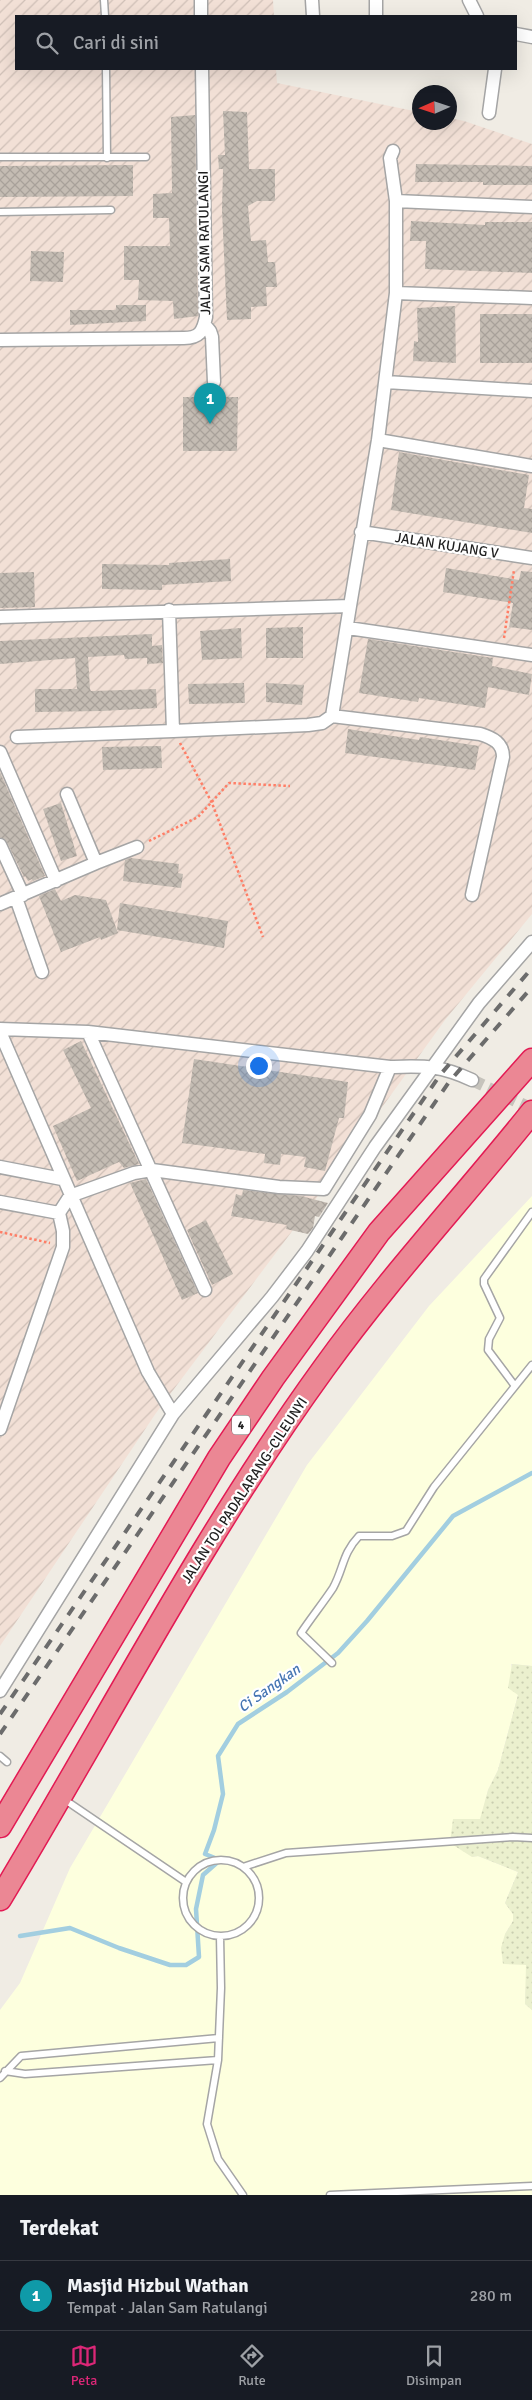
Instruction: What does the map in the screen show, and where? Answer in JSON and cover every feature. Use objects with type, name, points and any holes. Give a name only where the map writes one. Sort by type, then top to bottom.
[{"type":"highway","name":"4","points":[[0,1826],[209,1474],[273,1378],[379,1232],[532,1060]]},
{"type":"highway","name":"JALAN TOL PADALARANG–CILEUNYI","points":[[0,1899],[172,1603],[264,1455],[324,1367],[532,1112]]},
{"type":"highway","points":[[480,1177],[532,1126]]},
{"type":"street","points":[[201,0],[201,15]]},
{"type":"street","points":[[312,0],[313,15]]},
{"type":"street","points":[[376,0],[376,15]]},
{"type":"street","points":[[469,0],[476,15]]},
{"type":"street","points":[[517,34],[532,37]]},
{"type":"street","name":"JALAN SAM RATULANGI","points":[[0,340],[191,338],[198,336],[206,317],[202,70]]},
{"type":"street","points":[[489,113],[495,70]]},
{"type":"street","points":[[332,716],[348,628],[361,532],[378,440],[396,292],[396,201],[390,158],[393,151]]},
{"type":"street","points":[[396,201],[532,207]]},
{"type":"street","points":[[396,292],[532,298]]},
{"type":"street","points":[[204,325],[210,331],[212,337],[214,382]]},
{"type":"street","points":[[386,382],[532,391]]},
{"type":"street","points":[[378,440],[532,466]]},
{"type":"street","name":"JALAN KUJANG V","points":[[361,532],[532,558]]},
{"type":"street","points":[[0,617],[169,610],[350,606]]},
{"type":"street","points":[[169,610],[173,731]]},
{"type":"street","points":[[348,628],[532,655]]},
{"type":"street","points":[[17,737],[308,725],[322,723],[332,716],[492,737],[499,744],[503,758],[472,895]]},
{"type":"street","points":[[0,752],[56,881]]},
{"type":"street","points":[[67,794],[96,864]]},
{"type":"street","points":[[0,845],[19,897],[42,972]]},
{"type":"street","points":[[0,904],[137,847]]},
{"type":"street","points":[[1,1686],[172,1414],[272,1297],[307,1251],[375,1147],[479,1003],[532,942]]},
{"type":"street","points":[[172,1414],[148,1372],[62,1179],[0,1030],[88,1032],[390,1067],[435,1066],[472,1080]]},
{"type":"street","points":[[88,1032],[205,1290]]},
{"type":"street","points":[[0,1429],[63,1247],[63,1231],[59,1213],[70,1196],[134,1173],[152,1170],[279,1187],[324,1189],[370,1115],[390,1067]]},
{"type":"street","points":[[0,1167],[62,1179]]},
{"type":"street","points":[[0,1202],[59,1213]]},
{"type":"lane","points":[[104,0],[105,15]]},
{"type":"lane","points":[[106,70],[107,158]]},
{"type":"lane","points":[[0,157],[146,157]]},
{"type":"lane","points":[[0,212],[111,210]]},
{"type":"lane","points":[[515,1386],[488,1350],[489,1339],[500,1318],[484,1284],[484,1279],[532,1212]]},
{"type":"lane","points":[[332,1663],[301,1633],[333,1587],[345,1554],[351,1545],[359,1536],[392,1536],[406,1531],[434,1488],[532,1365]]},
{"type":"lane","points":[[0,1756],[8,1762]]},
{"type":"lane","points":[[68,1802],[186,1882]]},
{"type":"lane","points":[[243,1867],[286,1853],[504,1838],[532,1838]]},
{"type":"lane","points":[[226,1860],[243,1867],[255,1882],[258,1891],[257,1910],[247,1926],[230,1935],[220,1936],[202,1932],[188,1918],[183,1900],[186,1882],[198,1867],[207,1862],[226,1860]]},
{"type":"lane","points":[[220,1936],[222,1988],[218,2060],[207,2124],[218,2159],[243,2195]]},
{"type":"lane","points":[[0,2078],[21,2056],[219,2038]]},
{"type":"lane","points":[[5,2071],[25,2074],[218,2060]]},
{"type":"lane","points":[[330,2195],[532,2186]]},
{"type":"path","points":[[502,651],[516,556]]},
{"type":"path","points":[[173,731],[212,803],[263,937]]},
{"type":"path","points":[[137,847],[198,817],[228,783],[290,786]]},
{"type":"shaded area","points":[[0,0],[273,0],[274,15],[15,15],[15,70],[276,70],[277,83],[412,111],[412,130],[457,130],[457,120],[532,144],[532,914],[445,1020],[302,1218],[156,1413],[0,1646]]},
{"type":"shaded area","points":[[532,1196],[532,1666],[511,1664],[518,1695],[498,1770],[488,1790],[472,1857],[478,1856],[518,1872],[505,1903],[513,1914],[513,1921],[505,1934],[527,1965],[525,2004],[532,2010],[532,2195],[0,2195],[0,2010],[20,1983],[70,1868],[307,1465],[429,1306]]},
{"type":"shaded area","points":[[512,1664],[532,1666],[532,2010],[525,2004],[526,1965],[503,1964],[501,1948],[505,1934],[513,1921],[513,1914],[505,1903],[518,1872],[478,1856],[472,1857],[450,1843],[453,1819],[480,1819],[488,1790],[498,1770],[518,1695],[508,1688]]},
{"type":"building","points":[[223,111],[247,112],[249,169],[275,169],[275,201],[257,201],[248,206],[251,241],[266,240],[268,262],[275,262],[277,287],[266,287],[267,306],[251,307],[251,319],[227,320],[222,210],[223,169],[219,169],[218,155],[225,155]]},
{"type":"building","points":[[195,115],[198,316],[174,319],[173,301],[138,300],[139,280],[124,280],[124,246],[170,246],[169,218],[153,218],[153,194],[172,193],[171,117]]},
{"type":"building","points":[[416,164],[532,166],[532,185],[483,185],[483,182],[415,182]]},
{"type":"building","points":[[133,165],[133,196],[0,197],[0,166]]},
{"type":"building","points":[[411,221],[485,225],[485,222],[532,222],[532,273],[425,269],[426,241],[410,241]]},
{"type":"building","points":[[31,251],[64,252],[63,282],[30,281]]},
{"type":"building","points":[[116,305],[146,305],[146,321],[70,325],[70,310],[116,310]]},
{"type":"building","points":[[455,306],[456,363],[413,361],[414,341],[418,342],[417,308]]},
{"type":"building","points":[[480,314],[532,314],[532,363],[480,363]]},
{"type":"building","points":[[183,397],[238,397],[237,451],[183,451]]},
{"type":"building","points":[[399,452],[529,475],[524,508],[532,509],[532,533],[391,510]]},
{"type":"building","points":[[230,559],[231,581],[162,585],[162,590],[102,589],[102,564],[169,565],[169,563]]},
{"type":"building","points":[[446,568],[519,580],[521,571],[532,572],[532,630],[509,627],[513,603],[443,592]]},
{"type":"building","points":[[34,572],[35,607],[0,608],[0,573]]},
{"type":"building","points":[[303,627],[303,658],[266,658],[266,628]]},
{"type":"building","points":[[241,628],[242,658],[202,660],[200,631]]},
{"type":"building","points":[[152,634],[152,646],[162,645],[163,663],[147,664],[147,658],[125,659],[124,655],[88,657],[90,689],[91,691],[156,689],[157,708],[35,712],[35,689],[77,689],[75,658],[0,664],[0,641]]},
{"type":"building","points":[[368,639],[493,658],[492,666],[532,674],[529,695],[488,687],[485,708],[419,698],[418,702],[359,693]]},
{"type":"building","points":[[244,683],[245,703],[189,704],[188,684]]},
{"type":"building","points":[[266,683],[304,685],[302,705],[266,702]]},
{"type":"building","points":[[348,729],[419,740],[420,737],[479,746],[475,770],[345,753]]},
{"type":"building","points":[[161,746],[162,768],[103,770],[102,747]]},
{"type":"building","points":[[0,772],[45,876],[33,881],[32,879],[28,881],[24,877],[7,842],[0,837]]},
{"type":"building","points":[[61,803],[77,856],[61,861],[43,809]]},
{"type":"building","points":[[131,858],[179,864],[178,873],[183,874],[181,888],[123,881],[125,860]]},
{"type":"building","points":[[55,889],[61,901],[75,895],[106,900],[118,933],[101,940],[100,937],[61,952],[39,896]]},
{"type":"building","points":[[120,903],[228,921],[224,948],[117,930]]},
{"type":"building","points":[[81,1041],[139,1164],[124,1168],[119,1162],[77,1181],[53,1126],[91,1108],[63,1050]]},
{"type":"building","points":[[194,1059],[348,1082],[344,1118],[339,1118],[325,1171],[304,1167],[306,1157],[281,1154],[280,1165],[264,1163],[265,1154],[182,1143]]},
{"type":"building","points":[[146,1179],[198,1293],[182,1300],[130,1183]]},
{"type":"building","points":[[243,1190],[301,1196],[328,1203],[319,1217],[315,1216],[313,1228],[308,1234],[286,1229],[287,1225],[231,1216],[236,1194],[242,1196]]},
{"type":"building","points":[[206,1220],[233,1274],[212,1285],[187,1230]]},
{"type":"waterway","name":"Ci Sangkan","points":[[20,1936],[70,1928],[119,1948],[170,1965],[186,1965],[199,1957],[196,1909],[203,1875],[220,1860],[205,1854],[214,1830],[223,1794],[218,1756],[238,1724],[287,1692],[338,1653],[367,1621],[453,1516],[532,1473]]},
{"type":"tunnel","points":[[472,1080],[532,1109]]},
{"type":"railway","points":[[0,1714],[440,1075],[532,968]]},
{"type":"railway","points":[[0,1734],[449,1082],[532,987]]},
{"type":"place","name":"Masjid Hizbul Wathan","points":[[210,424]]}]
